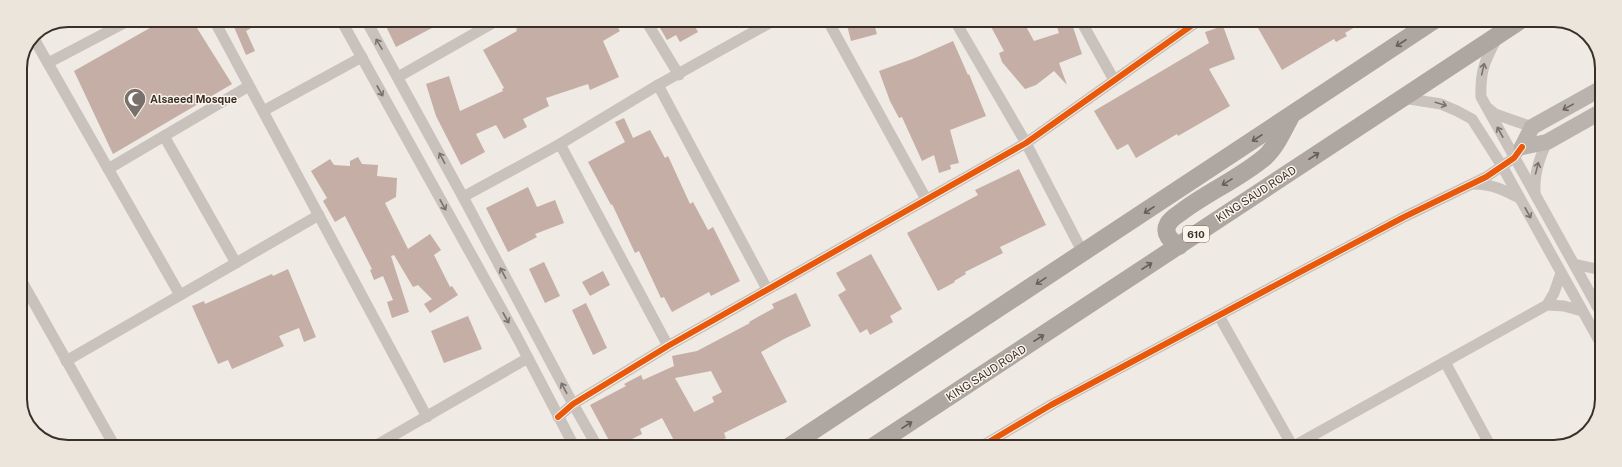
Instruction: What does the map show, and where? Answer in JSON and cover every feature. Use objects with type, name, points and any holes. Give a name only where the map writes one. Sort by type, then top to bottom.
[{"type":"main road","points":[[799,440],[1424,27]]},
{"type":"main road","name":"KING SAUD ROAD","points":[[883,440],[1510,27]]},
{"type":"main road","points":[[1518,153],[1532,127],[1595,92]]},
{"type":"main road","points":[[1179,246],[1172,243],[1168,238],[1166,231],[1168,224],[1190,206],[1265,156],[1282,133],[1291,116]]},
{"type":"main road","points":[[1518,153],[1547,142],[1595,116]]},
{"type":"street","points":[[48,63],[117,27]]},
{"type":"street","points":[[218,27],[427,417]]},
{"type":"street","points":[[345,27],[528,358],[571,440]]},
{"type":"street","points":[[370,27],[594,440]]},
{"type":"street","points":[[398,78],[486,27]]},
{"type":"street","points":[[650,27],[679,75]]},
{"type":"street","points":[[463,198],[763,27]]},
{"type":"street","points":[[831,27],[926,199]]},
{"type":"street","points":[[958,27],[1026,143],[1083,253]]},
{"type":"street","points":[[1084,27],[1114,80]]},
{"type":"street","points":[[558,417],[573,404],[668,346],[1026,143],[1189,27]]},
{"type":"street","points":[[1500,34],[1483,65],[1481,97],[1518,153],[1536,196],[1595,302]]},
{"type":"street","points":[[36,42],[180,295]]},
{"type":"street","points":[[263,111],[362,57]]},
{"type":"street","points":[[108,169],[249,86]]},
{"type":"street","points":[[658,86],[767,289]]},
{"type":"street","points":[[1402,98],[1441,104],[1472,119],[1502,166],[1595,334]]},
{"type":"street","points":[[1472,119],[1486,106]]},
{"type":"street","points":[[1486,106],[1495,114],[1532,127]]},
{"type":"street","points":[[164,136],[236,263]]},
{"type":"street","points":[[1536,196],[1536,168],[1547,142]]},
{"type":"street","points":[[560,144],[668,346]]},
{"type":"street","points":[[992,440],[1051,405],[1404,217],[1471,184],[1502,166],[1518,153]]},
{"type":"street","points":[[1471,184],[1496,186],[1520,199]]},
{"type":"street","points":[[66,361],[319,215]]},
{"type":"street","points":[[1574,264],[1595,269]]},
{"type":"street","points":[[1305,440],[1547,305],[1554,294],[1561,273]]},
{"type":"street","points":[[27,291],[111,440]]},
{"type":"street","points":[[1547,305],[1564,306],[1582,311]]},
{"type":"street","points":[[1219,316],[1288,440]]},
{"type":"street","points":[[387,440],[528,358]]},
{"type":"street","points":[[1445,362],[1487,440]]},
{"type":"building","name":"Alsaeed Mosque","points":[[152,27],[196,27],[232,84],[113,154],[74,71]]},
{"type":"building","points":[[234,27],[253,27],[246,31],[255,51],[246,55]]},
{"type":"building","points":[[386,27],[434,27],[396,47]]},
{"type":"building","points":[[520,27],[618,27],[620,31],[603,41],[619,77],[590,90],[588,84],[546,98],[549,106],[523,119],[527,127],[504,139],[496,125],[476,134],[485,152],[461,165],[436,116],[426,84],[449,76],[460,111],[503,91],[502,89],[504,88],[483,50],[517,31],[516,29]]},
{"type":"building","points":[[659,27],[695,27],[698,32],[680,42],[676,35],[667,40]]},
{"type":"building","points":[[848,27],[875,27],[877,34],[851,41]]},
{"type":"building","points":[[991,27],[1026,27],[1034,41],[1059,33],[1057,27],[1073,27],[1082,54],[1059,63],[1067,85],[1054,71],[1036,85],[1025,89],[1002,62],[999,53],[1004,51]]},
{"type":"building","points":[[1223,27],[1235,59],[1209,69],[1230,106],[1136,158],[1128,144],[1117,150],[1094,111],[1209,43],[1205,32]]},
{"type":"building","points":[[1257,27],[1355,27],[1345,33],[1347,36],[1336,42],[1334,39],[1282,70]]},
{"type":"building","points":[[953,41],[968,75],[969,74],[986,116],[950,130],[959,163],[950,165],[951,169],[939,173],[934,155],[922,161],[902,117],[899,118],[890,101],[879,71],[915,58]]},
{"type":"building","points":[[624,118],[633,138],[650,130],[665,158],[668,156],[690,204],[693,202],[708,230],[713,227],[740,281],[711,296],[709,292],[672,312],[664,297],[661,298],[639,251],[635,253],[612,204],[611,205],[588,162],[625,142],[615,122]]},
{"type":"building","points":[[358,157],[362,164],[378,165],[377,176],[397,178],[396,197],[385,203],[408,249],[430,234],[441,250],[434,255],[450,287],[452,286],[458,295],[430,313],[424,304],[432,299],[418,285],[413,287],[394,255],[391,256],[409,312],[392,318],[387,302],[393,300],[383,276],[374,280],[370,270],[372,269],[345,216],[335,222],[323,201],[327,198],[311,171],[330,159],[334,165],[350,166],[350,161]]},
{"type":"building","points":[[1019,169],[1046,225],[1000,247],[1003,253],[965,272],[966,274],[954,281],[955,282],[938,291],[907,233],[978,195],[975,190]]},
{"type":"building","points":[[528,187],[537,207],[555,200],[564,223],[535,234],[537,237],[508,252],[486,208]]},
{"type":"building","points":[[871,254],[902,309],[890,316],[893,322],[870,335],[867,329],[860,333],[838,295],[846,290],[836,273]]},
{"type":"building","points":[[544,262],[560,296],[545,303],[529,269]]},
{"type":"building","points":[[288,269],[316,337],[304,342],[299,328],[279,336],[284,346],[232,369],[228,360],[218,364],[192,306],[204,301],[205,304],[272,274],[273,276]]},
{"type":"building","points":[[603,271],[610,285],[590,296],[582,282]]},
{"type":"building","points":[[796,293],[811,326],[761,352],[787,402],[724,433],[726,438],[722,440],[674,440],[662,418],[640,429],[642,434],[630,440],[609,440],[590,405],[626,386],[624,384],[641,375],[643,380],[674,366],[672,356],[697,351],[750,323],[749,322],[774,308],[772,304]],"holes":[[[711,371],[722,392],[712,397],[714,402],[694,412],[675,378]]]},
{"type":"building","points":[[586,303],[607,348],[593,355],[572,310]]},
{"type":"building","points":[[468,316],[482,349],[444,363],[431,331]]},
{"type":"cycle path","points":[[558,417],[573,404],[668,346],[1026,143],[1190,27]]},
{"type":"cycle path","points":[[992,440],[1051,405],[1302,271],[1404,217],[1486,177],[1514,158],[1522,147]]},
{"type":"place","name":"Alsaeed Mosque","points":[[135,118]]}]
